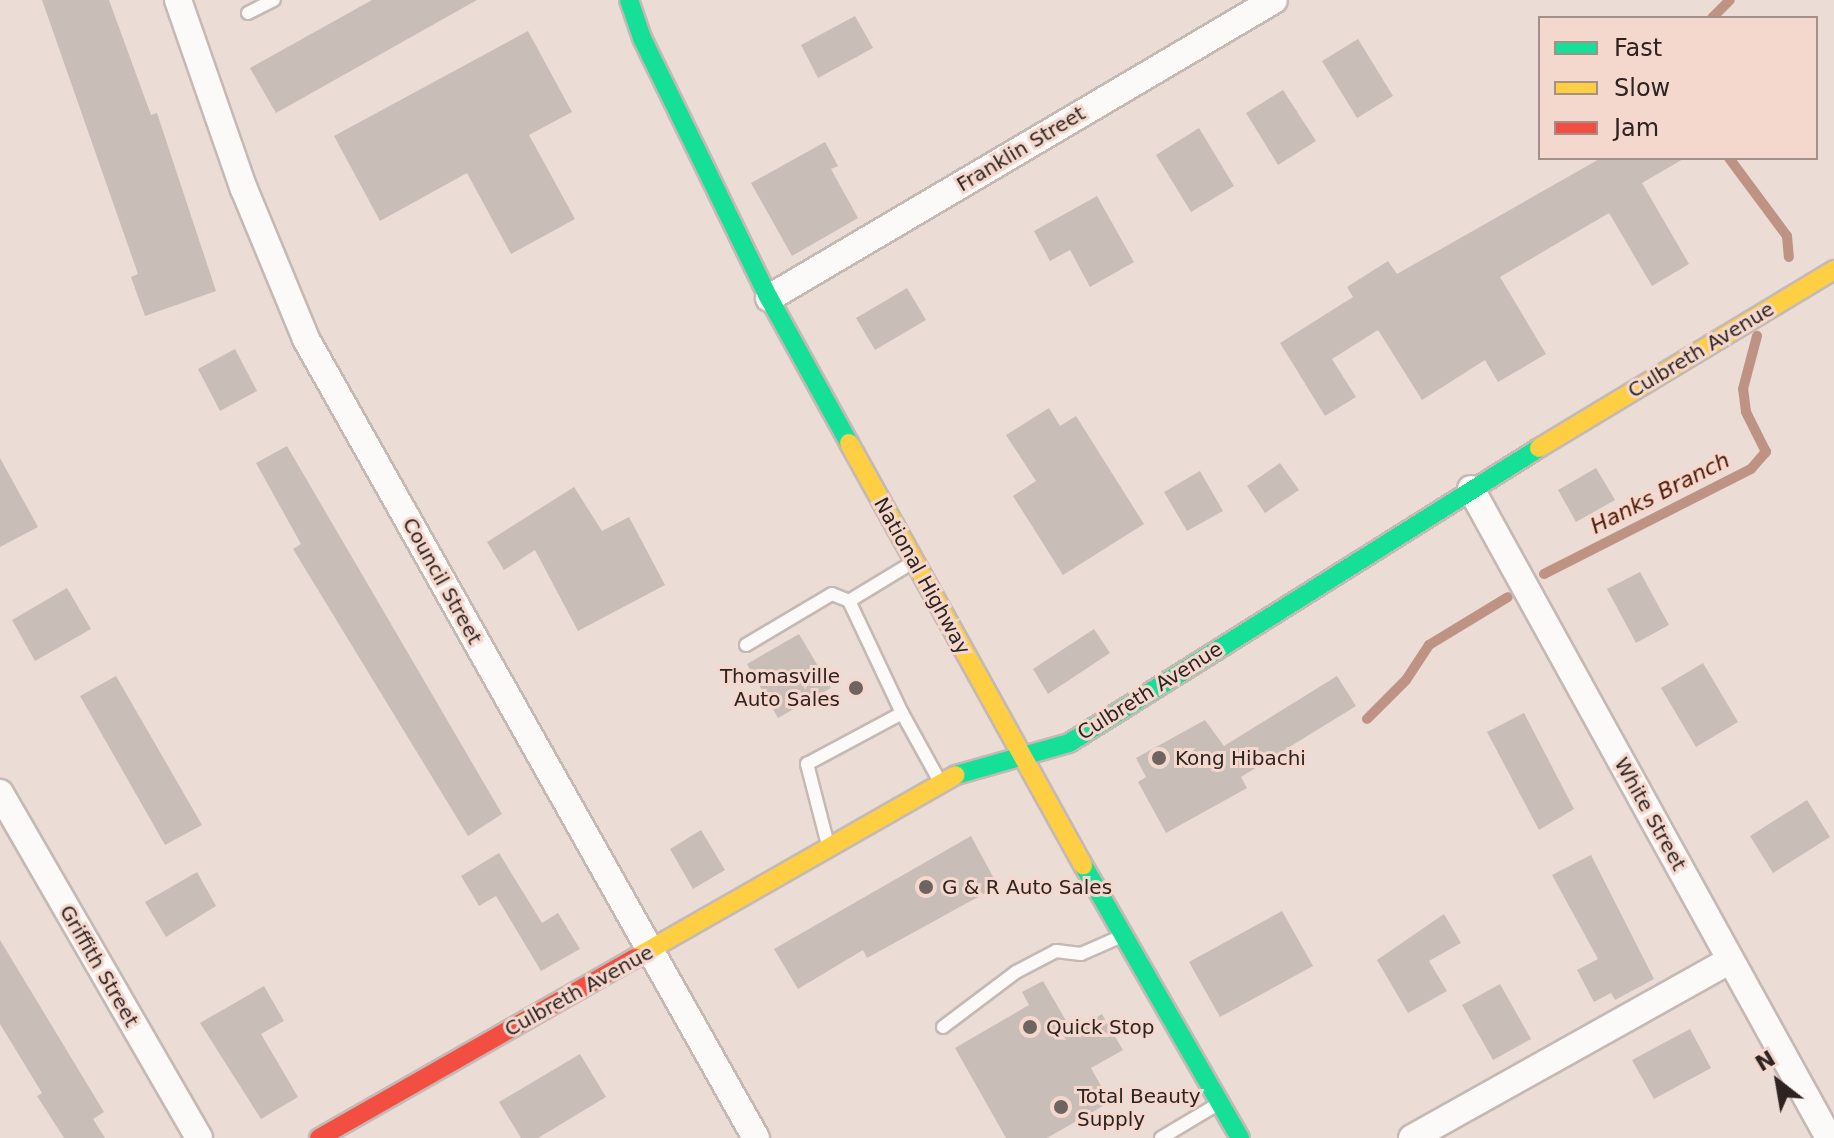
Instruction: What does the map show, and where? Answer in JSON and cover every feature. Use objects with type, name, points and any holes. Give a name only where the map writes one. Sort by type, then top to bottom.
[{"type":"street","name":"Council Street","points":[[178,0],[244,189],[306,339],[756,1138]]},
{"type":"street","name":"National Highway","points":[[629,0],[642,38],[769,298],[1021,757],[1240,1138]]},
{"type":"street","name":"Franklin Street","points":[[769,298],[1274,0]]},
{"type":"street","name":"Culbreth Avenue","points":[[319,1138],[941,784],[1069,743],[1471,489],[1834,270]]},
{"type":"street","name":"White Street","points":[[1471,489],[1829,1138]]},
{"type":"street","name":"Griffith Street","points":[[0,793],[199,1138]]},
{"type":"street","points":[[1412,1138],[1730,960]]},
{"type":"lane","points":[[248,13],[274,0]]},
{"type":"lane","points":[[849,601],[914,561]]},
{"type":"lane","points":[[746,645],[832,594],[849,601],[902,713],[941,784]]},
{"type":"lane","points":[[829,849],[807,764],[902,713]]},
{"type":"lane","points":[[943,1027],[1016,972],[1056,951],[1081,954],[1124,935]]},
{"type":"lane","points":[[1161,1138],[1221,1102]]},
{"type":"building","points":[[42,0],[109,0],[151,115],[157,113],[216,291],[145,316],[131,277],[138,274]]},
{"type":"building","points":[[372,0],[477,0],[276,113],[250,68]]},
{"type":"building","points":[[855,16],[873,48],[818,78],[801,45]]},
{"type":"building","points":[[528,31],[572,112],[529,135],[575,219],[511,254],[467,173],[380,221],[334,136]]},
{"type":"building","points":[[1358,39],[1393,96],[1357,118],[1322,61]]},
{"type":"building","points":[[1283,90],[1316,141],[1278,165],[1246,113]]},
{"type":"building","points":[[1199,128],[1234,186],[1191,212],[1156,155]]},
{"type":"building","points":[[825,142],[838,166],[831,169],[858,218],[792,256],[751,183]]},
{"type":"building","points":[[1597,160],[1682,160],[1642,183],[1689,264],[1652,286],[1609,213],[1500,277],[1546,354],[1498,382],[1485,360],[1422,400],[1378,330],[1332,359],[1356,397],[1325,416],[1280,343],[1353,297],[1347,287],[1388,261],[1397,274]]},
{"type":"building","points":[[1097,196],[1134,262],[1090,287],[1070,250],[1050,261],[1034,231]]},
{"type":"building","points":[[907,288],[926,320],[875,350],[856,318]]},
{"type":"building","points":[[235,349],[257,391],[220,411],[198,369]]},
{"type":"building","points":[[1049,408],[1060,426],[1076,416],[1144,524],[1063,575],[1013,496],[1036,481],[1006,435]]},
{"type":"building","points":[[287,446],[502,814],[468,836],[293,549],[301,544],[256,463]]},
{"type":"building","points":[[0,458],[38,527],[0,547]]},
{"type":"building","points":[[1280,463],[1299,490],[1265,513],[1247,486]]},
{"type":"building","points":[[1596,468],[1615,500],[1576,522],[1558,490]]},
{"type":"building","points":[[1200,471],[1223,511],[1187,531],[1164,492]]},
{"type":"building","points":[[574,487],[602,531],[629,517],[665,585],[578,631],[535,550],[504,570],[487,542]]},
{"type":"building","points":[[1640,572],[1669,625],[1636,643],[1607,589]]},
{"type":"building","points":[[67,588],[91,629],[35,661],[12,620]]},
{"type":"building","points":[[1094,629],[1110,653],[1048,694],[1033,669]]},
{"type":"building","points":[[799,634],[831,688],[778,718],[747,664]]},
{"type":"building","points":[[1703,663],[1738,722],[1696,747],[1661,688]]},
{"type":"building","points":[[116,676],[202,825],[165,845],[80,696]]},
{"type":"building","points":[[1337,676],[1356,706],[1241,777],[1247,788],[1166,833],[1138,782],[1146,777],[1136,758],[1205,720],[1224,746]]},
{"type":"building","points":[[1524,713],[1574,809],[1539,830],[1487,732]]},
{"type":"building","points":[[1807,800],[1830,837],[1773,873],[1750,836]]},
{"type":"building","points":[[701,830],[725,870],[693,889],[670,849]]},
{"type":"building","points":[[971,836],[998,886],[867,958],[863,950],[798,989],[774,949]]},
{"type":"building","points":[[499,853],[542,923],[558,913],[580,949],[541,971],[496,896],[479,906],[461,876]]},
{"type":"building","points":[[1591,855],[1654,979],[1615,1000],[1611,993],[1594,1002],[1577,970],[1598,959],[1552,875]]},
{"type":"building","points":[[197,872],[216,906],[166,937],[145,902]]},
{"type":"building","points":[[1282,911],[1313,966],[1220,1017],[1189,962]]},
{"type":"building","points":[[1444,914],[1461,943],[1429,961],[1447,991],[1408,1013],[1377,960]]},
{"type":"building","points":[[0,940],[104,1112],[93,1119],[105,1138],[64,1138],[37,1096],[42,1093],[0,1024]]},
{"type":"building","points":[[1043,981],[1072,1031],[1102,1014],[1123,1050],[1091,1068],[1110,1102],[1047,1138],[1006,1138],[955,1048],[1029,1005],[1022,992]]},
{"type":"building","points":[[1500,984],[1531,1039],[1493,1060],[1462,1005]]},
{"type":"building","points":[[264,986],[284,1021],[261,1034],[298,1097],[261,1119],[200,1023]]},
{"type":"building","points":[[1690,1029],[1711,1068],[1654,1099],[1632,1060]]},
{"type":"building","points":[[580,1054],[606,1097],[538,1138],[521,1138],[499,1102]]},
{"type":"waterway","name":"Hanks Branch","points":[[1714,16],[1730,0]]},
{"type":"waterway","name":"Hanks Branch","points":[[1730,160],[1787,236],[1789,257]]},
{"type":"waterway","name":"Hanks Branch","points":[[1544,574],[1751,469],[1766,452],[1746,412],[1743,389],[1757,336]]},
{"type":"waterway","name":"Hanks Branch","points":[[1367,719],[1406,680],[1429,645],[1508,597]]},
{"type":"traffic: fast","points":[[629,0],[642,38],[769,298],[849,443]]},
{"type":"traffic: fast","points":[[956,775],[1069,743],[1539,448]]},
{"type":"traffic: fast","points":[[1083,865],[1240,1138]]},
{"type":"traffic: slow","points":[[1539,448],[1834,270]]},
{"type":"traffic: slow","points":[[849,443],[1083,865]]},
{"type":"traffic: slow","points":[[635,958],[956,775]]},
{"type":"traffic: jam","points":[[319,1138],[635,958]]},
{"type":"place","name":"Thomasville Auto Sales","points":[[856,688]]},
{"type":"place","name":"Kong Hibachi","points":[[1159,758]]},
{"type":"place","name":"G & R Auto Sales","points":[[926,887]]},
{"type":"place","name":"Quick Stop","points":[[1030,1027]]},
{"type":"place","name":"Total Beauty Supply","points":[[1061,1107]]}]
